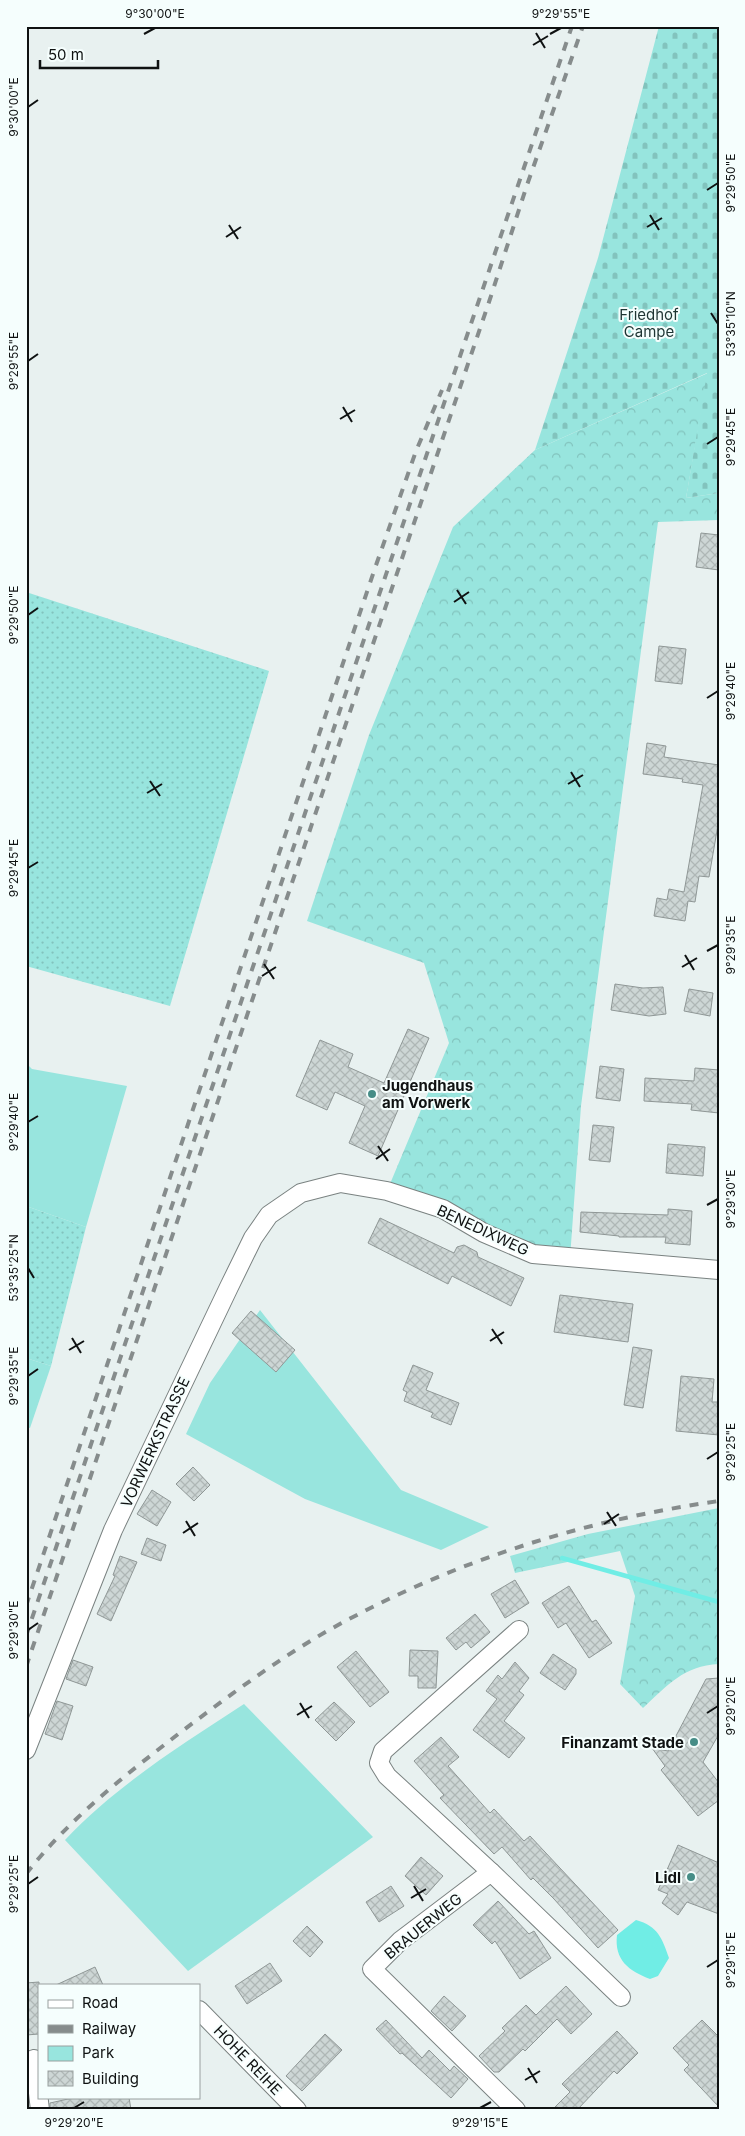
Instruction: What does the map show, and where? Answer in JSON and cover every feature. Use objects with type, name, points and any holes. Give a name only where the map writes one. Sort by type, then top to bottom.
[{"type":"street","name":"BENEDIXWEG","points":[[340,1183],[387,1191],[443,1209],[484,1233],[533,1254],[719,1270]]},
{"type":"street","name":"VORWERKSTRASSE","points":[[26,1750],[113,1530],[253,1238],[269,1215],[301,1193],[340,1183]]},
{"type":"street","points":[[519,1630],[383,1751],[379,1763],[387,1776],[492,1872],[621,1997]]},
{"type":"street","name":"BRAUERWEG","points":[[492,1872],[400,1941],[372,1969],[516,2110]]},
{"type":"street","name":"HOHE REIHE","points":[[200,2011],[297,2110]]},
{"type":"street","points":[[34,2059],[38,2093]]},
{"type":"green space","name":"Friedhof Campe","points":[[659,26],[719,26],[719,493],[686,498],[707,373],[535,450],[598,258]]},
{"type":"green space","points":[[708,373],[686,498],[719,493],[719,520],[658,522],[581,1106],[570,1258],[561,1257],[387,1191],[449,1043],[424,963],[307,921],[369,735],[453,527],[535,450]]},
{"type":"green space","points":[[26,592],[269,671],[170,1006],[26,966]]},
{"type":"green space","points":[[26,1063],[32,1069],[127,1086],[86,1227],[26,1206]]},
{"type":"green space","points":[[26,1206],[86,1227],[51,1366],[26,1358]]},
{"type":"green space","points":[[260,1310],[401,1490],[489,1527],[441,1550],[305,1499],[186,1434],[210,1383]]},
{"type":"green space","points":[[26,1358],[51,1366],[30,1428],[26,1427]]},
{"type":"green space","points":[[719,1508],[719,1664],[695,1668],[677,1678],[643,1708],[620,1684],[635,1596],[620,1551],[515,1573],[510,1556],[588,1534]]},
{"type":"green space","points":[[244,1704],[373,1837],[188,1971],[65,1840],[106,1801],[150,1767]]},
{"type":"shaded area","points":[[636,1920],[654,1929],[664,1944],[669,1958],[658,1976],[650,1979],[624,1963],[618,1951],[617,1935]]},
{"type":"building","points":[[701,533],[719,535],[719,570],[696,567]]},
{"type":"building","points":[[659,646],[686,649],[682,684],[655,681]]},
{"type":"building","points":[[647,743],[666,746],[664,757],[719,765],[719,819],[709,877],[699,876],[695,902],[688,901],[685,921],[654,916],[657,898],[667,900],[669,889],[684,892],[703,785],[682,782],[683,779],[643,774]]},
{"type":"building","points":[[615,984],[643,988],[663,987],[666,1014],[649,1016],[611,1010]]},
{"type":"building","points":[[689,989],[713,993],[710,1016],[684,1011]]},
{"type":"building","name":"Jugendhaus am Vorwerk","points":[[408,1029],[429,1038],[378,1156],[349,1143],[365,1106],[335,1092],[327,1110],[296,1096],[320,1040],[353,1054],[348,1067],[384,1083]]},
{"type":"building","points":[[600,1066],[624,1069],[620,1101],[596,1098]]},
{"type":"building","points":[[695,1068],[719,1070],[719,1113],[691,1110],[692,1104],[644,1101],[645,1078],[694,1081]]},
{"type":"building","points":[[593,1125],[614,1127],[610,1162],[589,1160]]},
{"type":"building","points":[[668,1144],[705,1147],[703,1176],[666,1173]]},
{"type":"building","points":[[668,1209],[692,1211],[690,1245],[665,1243],[666,1237],[619,1237],[580,1232],[581,1212],[668,1215]]},
{"type":"building","points":[[380,1218],[454,1253],[457,1247],[464,1245],[477,1252],[478,1257],[524,1278],[511,1306],[452,1276],[448,1284],[368,1243]]},
{"type":"building","points":[[560,1295],[633,1304],[628,1342],[554,1332]]},
{"type":"building","points":[[251,1311],[295,1350],[276,1372],[232,1333]]},
{"type":"building","points":[[633,1347],[652,1350],[643,1408],[624,1405]]},
{"type":"building","points":[[413,1365],[433,1373],[426,1390],[459,1403],[451,1425],[431,1417],[433,1413],[404,1401],[407,1392],[403,1390]]},
{"type":"building","points":[[681,1376],[714,1379],[712,1402],[719,1402],[719,1435],[676,1431]]},
{"type":"building","points":[[193,1467],[210,1485],[194,1501],[176,1484]]},
{"type":"building","points":[[152,1490],[171,1502],[157,1526],[137,1514]]},
{"type":"building","points":[[147,1538],[166,1545],[161,1561],[141,1554]]},
{"type":"building","points":[[120,1556],[137,1562],[111,1621],[97,1614],[115,1576],[113,1575]]},
{"type":"building","points":[[515,1580],[529,1603],[505,1618],[491,1594]]},
{"type":"building","points":[[569,1586],[592,1622],[596,1620],[612,1643],[589,1658],[566,1623],[558,1628],[542,1603]]},
{"type":"building","points":[[475,1614],[490,1632],[471,1648],[466,1642],[456,1650],[446,1638]]},
{"type":"building","points":[[410,1650],[438,1651],[436,1688],[418,1688],[418,1676],[409,1676]]},
{"type":"building","points":[[356,1651],[389,1692],[370,1707],[337,1667]]},
{"type":"building","points":[[553,1654],[576,1669],[576,1674],[565,1690],[540,1673]]},
{"type":"building","points":[[73,1660],[93,1667],[86,1686],[66,1679]]},
{"type":"building","points":[[515,1662],[529,1678],[519,1691],[524,1695],[504,1721],[525,1738],[509,1758],[473,1730],[497,1699],[486,1691],[498,1675],[502,1679]]},
{"type":"building","name":"Finanzamt Stade","points":[[719,1678],[719,1734],[703,1762],[719,1783],[719,1800],[698,1816],[661,1770],[665,1766],[652,1748],[668,1751],[706,1679]]},
{"type":"building","points":[[57,1701],[73,1706],[62,1740],[45,1734]]},
{"type":"building","points":[[334,1702],[355,1722],[336,1741],[315,1720]]},
{"type":"building","points":[[441,1737],[459,1757],[448,1766],[490,1813],[494,1809],[524,1841],[530,1836],[618,1930],[598,1948],[554,1899],[533,1878],[531,1880],[502,1847],[494,1854],[440,1798],[444,1795],[414,1761]]},
{"type":"building","name":"Lidl","points":[[678,1845],[719,1863],[719,1914],[687,1902],[678,1915],[662,1903],[668,1894],[658,1890]]},
{"type":"building","points":[[421,1857],[443,1876],[426,1895],[405,1876]]},
{"type":"building","points":[[391,1886],[404,1906],[379,1922],[366,1902]]},
{"type":"building","points":[[498,1901],[529,1934],[534,1931],[551,1958],[520,1979],[495,1941],[492,1944],[473,1925]]},
{"type":"building","points":[[307,1926],[323,1942],[310,1957],[293,1941]]},
{"type":"building","points":[[270,1963],[282,1981],[247,2004],[235,1986]]},
{"type":"building","points":[[95,1967],[103,1984],[58,1984]]},
{"type":"building","points":[[39,1982],[38,2034],[26,2035],[26,1983]]},
{"type":"building","points":[[566,1986],[592,2014],[571,2034],[557,2019],[525,2051],[523,2049],[499,2072],[494,2072],[479,2056],[505,2031],[502,2028],[526,2005],[536,2015]]},
{"type":"building","points":[[444,1996],[466,2016],[452,2031],[431,2011]]},
{"type":"building","points":[[386,2020],[422,2058],[429,2050],[450,2071],[454,2066],[468,2079],[451,2098],[402,2053],[400,2054],[376,2029]]},
{"type":"building","points":[[702,2020],[719,2037],[719,2107],[684,2070],[689,2065],[673,2048]]},
{"type":"building","points":[[617,2031],[638,2053],[617,2074],[614,2071],[577,2110],[552,2110],[570,2092],[562,2084]]},
{"type":"building","points":[[325,2034],[342,2050],[302,2091],[286,2076]]},
{"type":"building","points":[[72,2098],[129,2098],[131,2110],[50,2110],[50,2103]]},
{"type":"waterway","points":[[562,1558],[719,1602]]},
{"type":"railway","points":[[26,1636],[572,26]]},
{"type":"railway","points":[[26,1667],[527,185],[583,26]]},
{"type":"railway","points":[[26,1606],[374,571],[416,451],[442,390]]},
{"type":"railway","points":[[26,1874],[42,1854],[78,1817],[137,1766],[286,1656],[355,1616],[442,1575],[532,1543],[578,1529],[625,1518],[719,1501]]},
{"type":"place","name":"Jugendhaus am Vorwerk","points":[[372,1094]]},
{"type":"place","name":"Finanzamt Stade","points":[[694,1742]]},
{"type":"place","name":"Lidl","points":[[691,1877]]}]
